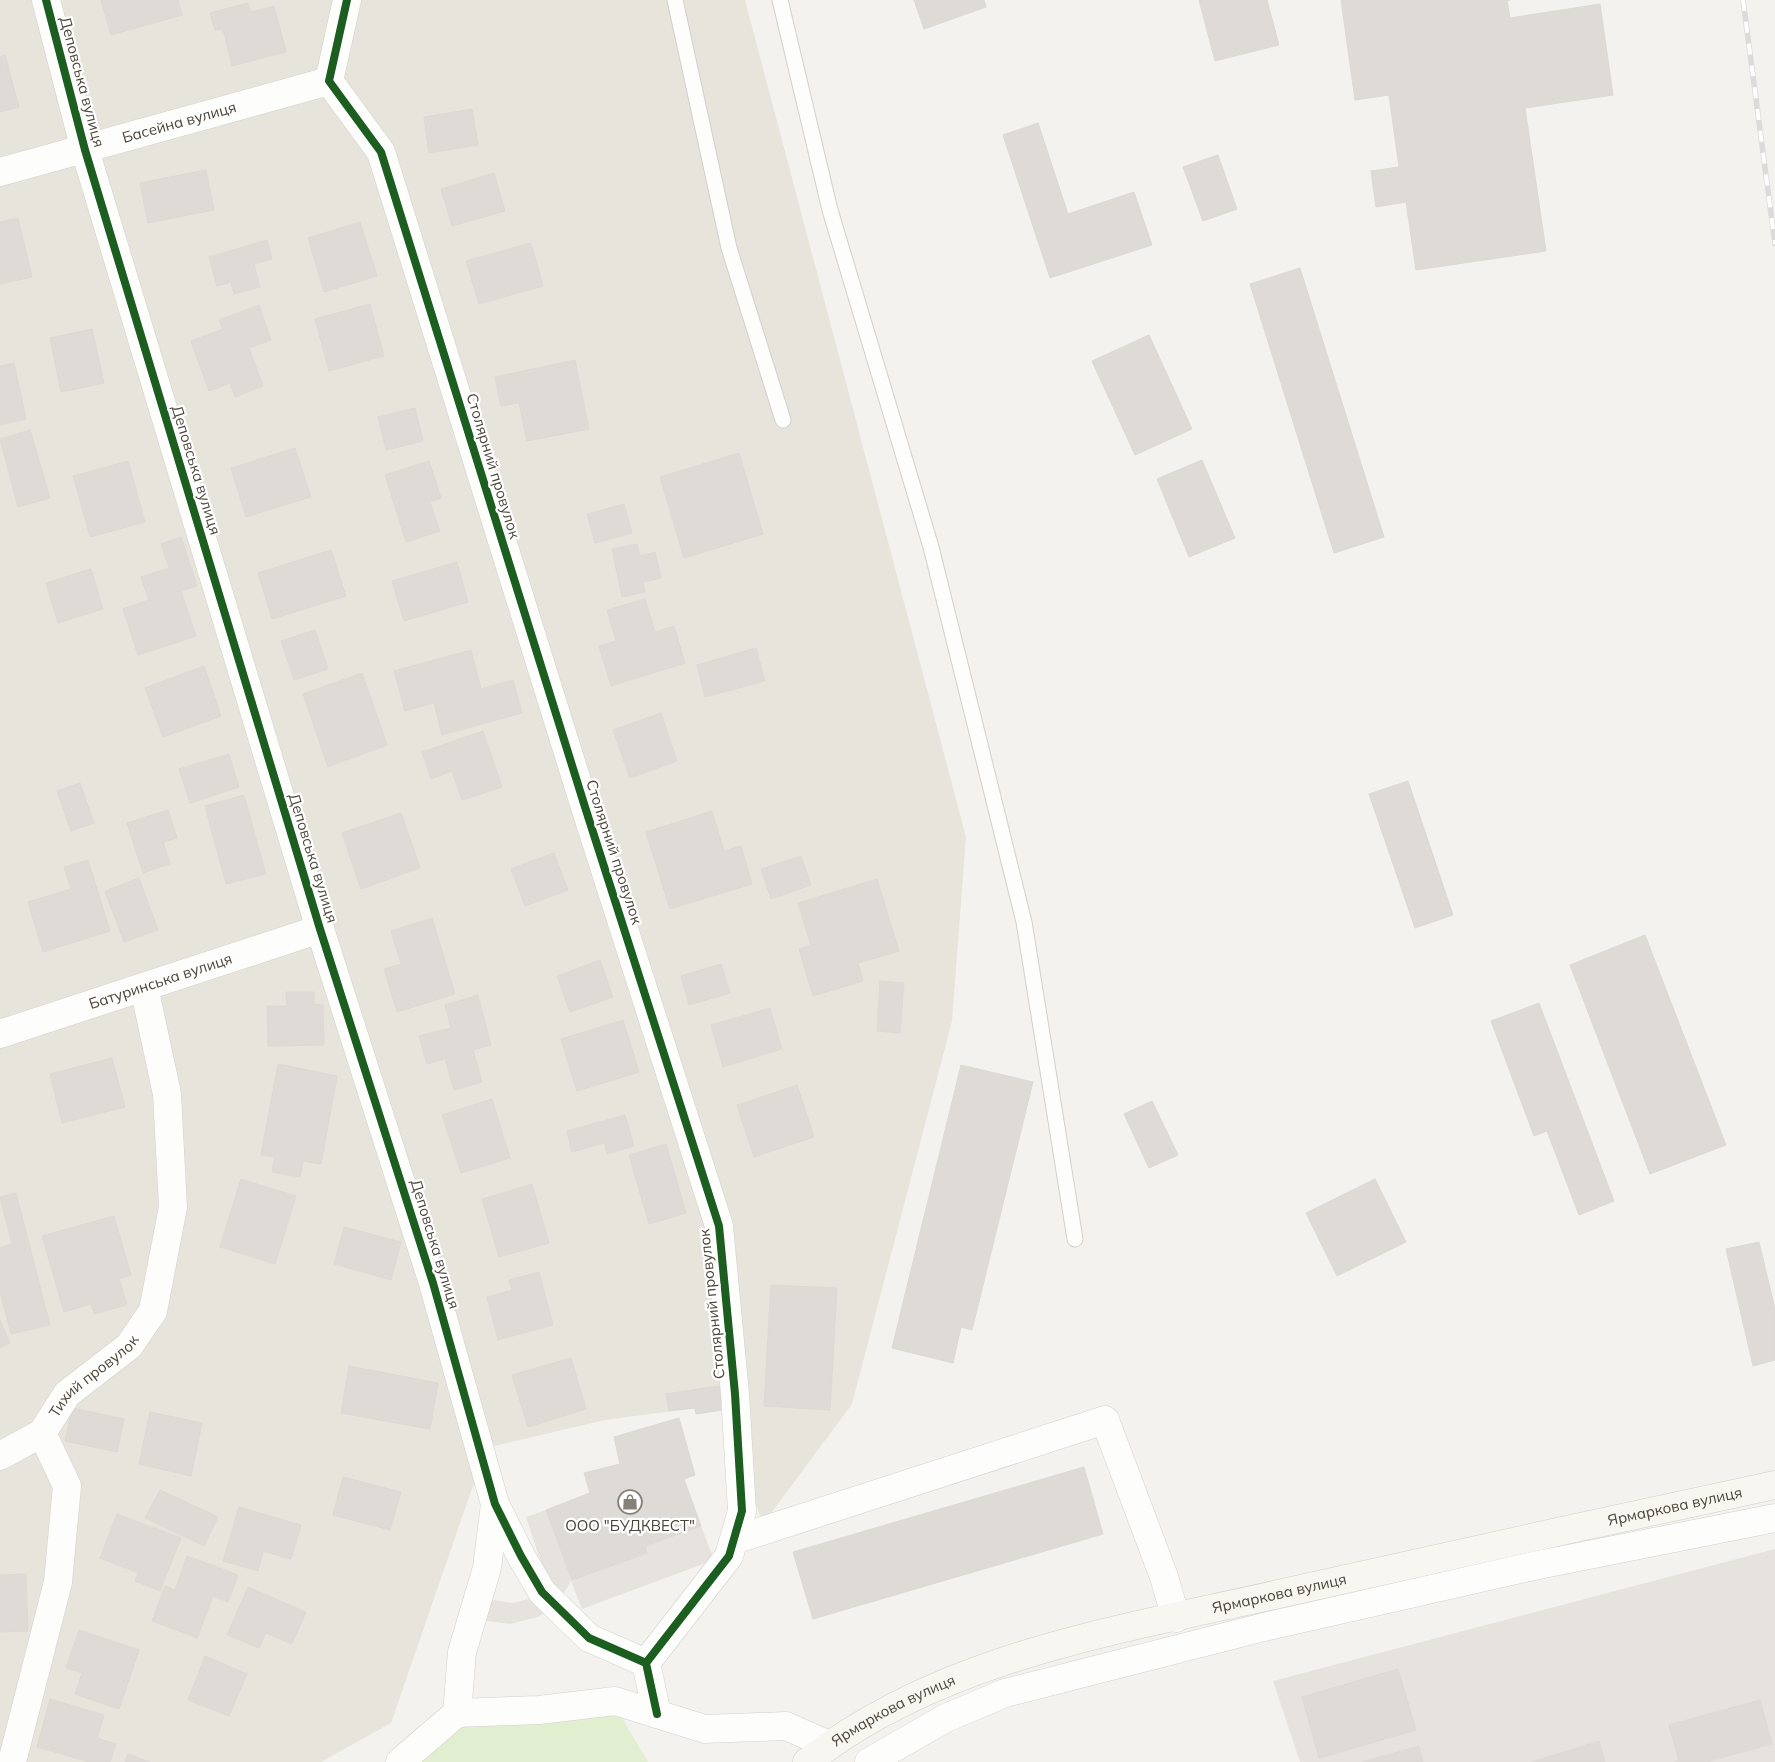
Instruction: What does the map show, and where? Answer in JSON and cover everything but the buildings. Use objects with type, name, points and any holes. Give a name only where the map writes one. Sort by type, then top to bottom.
[{"type":"main road","name":"Ярмаркова вулиця","points":[[807,1762],[829,1745],[898,1705],[960,1678],[1057,1645],[1490,1546],[1775,1485]]},
{"type":"street","name":"Деповська вулиця","points":[[46,0],[85,150],[320,930],[433,1283],[495,1504],[521,1556],[542,1592],[589,1638],[646,1662]]},
{"type":"street","points":[[329,80],[347,0]]},
{"type":"street","name":"Басейна вулиця","points":[[0,172],[85,150],[329,80]]},
{"type":"street","name":"Столярний провулок","points":[[329,80],[381,152],[582,798],[719,1226],[735,1394],[742,1512],[729,1556],[646,1662]]},
{"type":"street","name":"Батуринська вулиця","points":[[0,1034],[320,930]]},
{"type":"street","name":"Тихий провулок","points":[[12,1762],[58,1582],[67,1486],[42,1433],[66,1394],[129,1346],[153,1311],[174,1207],[167,1094],[144,987]]},
{"type":"street","points":[[734,1540],[1105,1420],[1164,1578],[1176,1618]]},
{"type":"street","points":[[0,1456],[42,1433]]},
{"type":"street","points":[[458,1713],[462,1652],[487,1568],[495,1504]]},
{"type":"street","points":[[869,1762],[946,1718],[1005,1693],[1264,1627],[1538,1565],[1775,1518]]},
{"type":"street","points":[[646,1662],[657,1714]]},
{"type":"street","points":[[400,1762],[458,1713],[540,1710],[614,1701],[705,1729],[786,1726],[829,1745]]},
{"type":"lane","points":[[675,0],[729,248],[782,420]]},
{"type":"lane","points":[[780,0],[830,210],[931,547],[1024,922],[1075,1240]]},
{"type":"shaded area","points":[[0,0],[745,0],[966,837],[952,1021],[852,1404],[763,1524],[722,1410],[696,1414],[694,1408],[605,1420],[486,1448],[391,1723],[321,1762],[0,1762]]},
{"type":"shaded area","points":[[546,1510],[572,1580],[647,1553],[645,1546],[701,1526],[714,1560],[582,1609],[571,1581],[556,1606],[538,1617],[510,1624],[472,1619],[479,1598],[512,1603],[529,1599],[542,1591],[547,1581],[526,1517]]},
{"type":"shaded area","points":[[1775,1549],[1775,1762],[1300,1762],[1273,1681]]},
{"type":"green space","points":[[616,1708],[648,1762],[412,1762],[466,1719]]},
{"type":"railway","points":[[1743,0],[1775,244]]},
{"type":"cycle path","points":[[46,0],[85,150],[320,929],[433,1283],[495,1504],[521,1556],[542,1592],[589,1638],[646,1663]]},
{"type":"cycle path","points":[[347,0],[329,81],[381,152],[585,807],[719,1226],[735,1394],[742,1511],[729,1556],[646,1663],[657,1714]]},
{"type":"place","name":"ООО \"БУДКВЕСТ\"","points":[[630,1502]]}]
